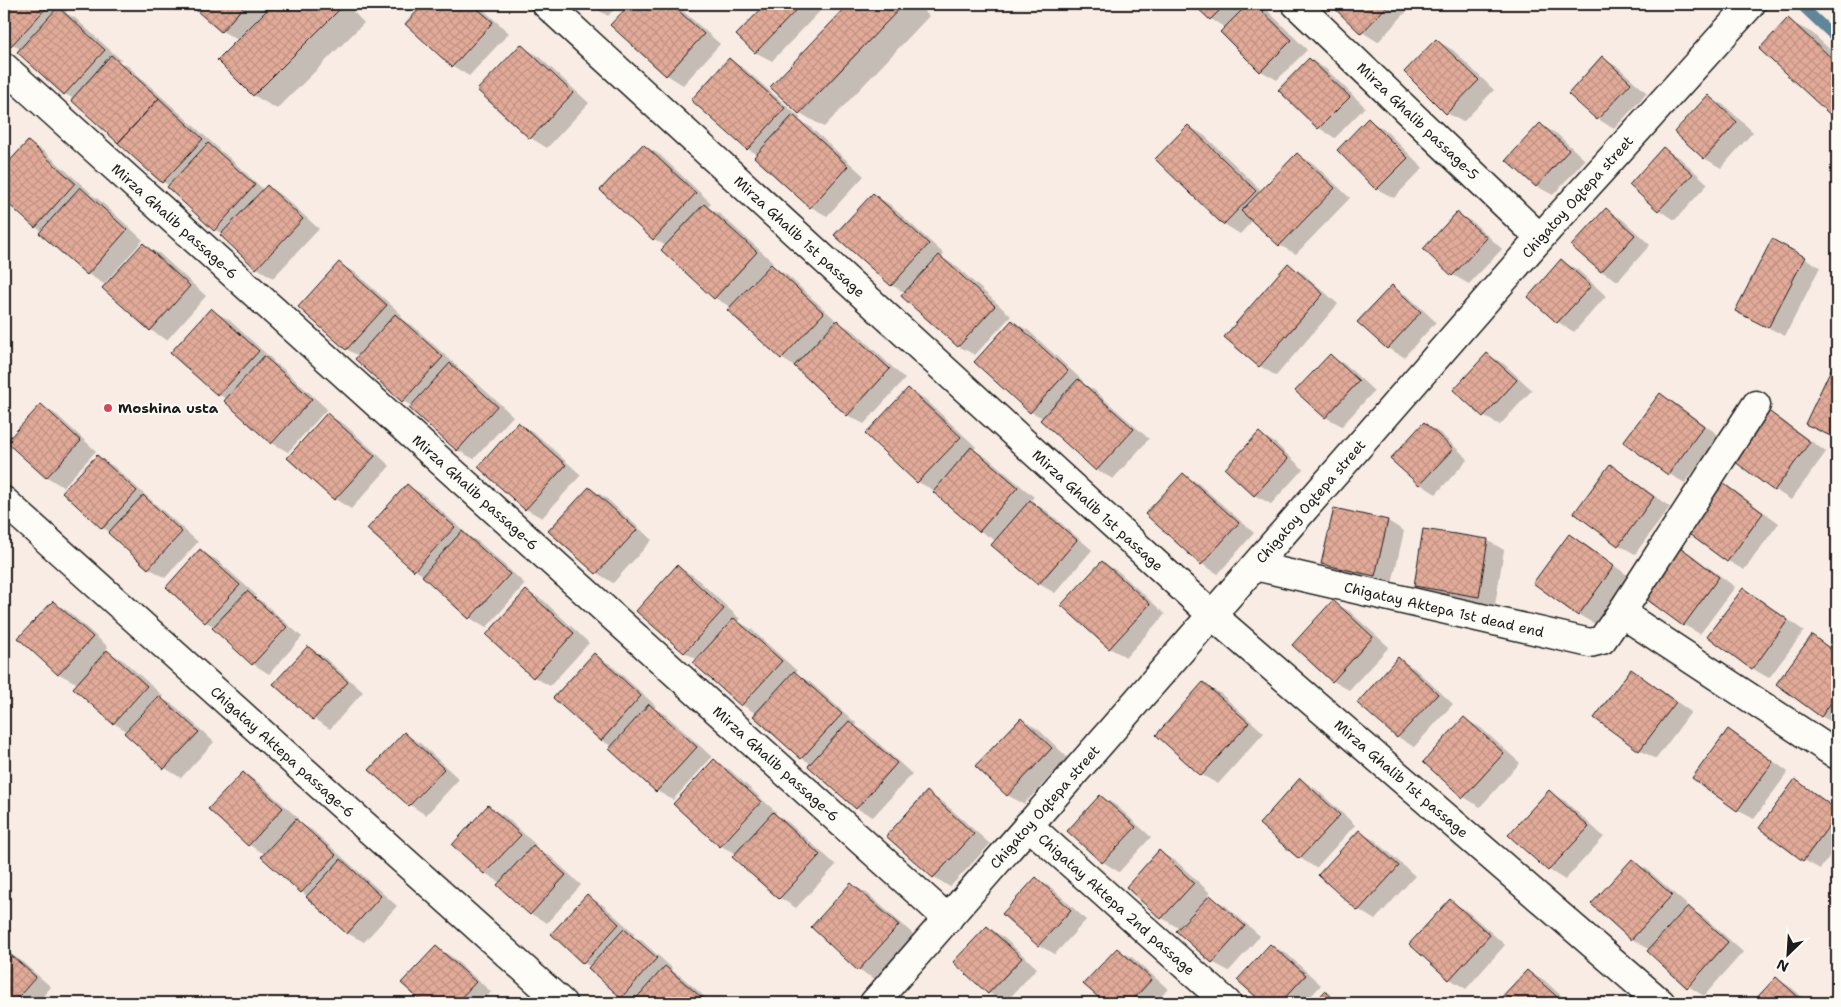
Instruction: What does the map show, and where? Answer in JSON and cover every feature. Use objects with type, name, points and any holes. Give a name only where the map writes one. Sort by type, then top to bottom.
[{"type":"street","name":"Mirza Ghalib 1st passage","points":[[546,4],[1212,615],[1661,1003]]},
{"type":"street","name":"Mirza Ghalib passage-5","points":[[1296,4],[1540,238]]},
{"type":"street","name":"Chigatoy Oqtepa street","points":[[874,1003],[1540,238],[1751,4]]},
{"type":"street","name":"Mirza Ghalib passage-6","points":[[4,67],[948,919]]},
{"type":"street","name":"Chigatay Aktepa 1st dead end","points":[[1255,566],[1590,643],[1602,640],[1756,405]]},
{"type":"street","name":"Chigatay Aktepa passage-6","points":[[4,501],[562,1003]]},
{"type":"street","points":[[1621,613],[1837,755]]},
{"type":"street","name":"Chigatay Aktepa 2nd passage","points":[[1028,825],[1227,1003]]},
{"type":"building","points":[[4,4],[50,4],[11,46],[4,39]]},
{"type":"building","points":[[189,4],[246,4],[221,32]]},
{"type":"building","points":[[273,4],[337,4],[341,8],[253,96],[217,60]]},
{"type":"building","points":[[424,4],[472,4],[493,22],[452,67],[405,24]]},
{"type":"building","points":[[630,4],[671,4],[704,34],[666,76],[610,25]]},
{"type":"building","points":[[766,4],[802,4],[755,53],[736,35]]},
{"type":"building","points":[[849,4],[904,4],[799,114],[770,87]]},
{"type":"building","points":[[1193,4],[1226,4],[1210,20]]},
{"type":"building","points":[[1248,4],[1255,4],[1292,40],[1260,72],[1220,32]]},
{"type":"building","points":[[1330,4],[1389,4],[1361,34]]},
{"type":"building","points":[[58,7],[105,50],[64,95],[17,52]]},
{"type":"building","points":[[1788,18],[1837,63],[1837,121],[1759,49]]},
{"type":"building","points":[[1436,39],[1479,80],[1446,114],[1404,72]]},
{"type":"building","points":[[521,44],[573,93],[530,139],[477,90]]},
{"type":"building","points":[[111,55],[159,98],[118,143],[71,100]]},
{"type":"building","points":[[1602,56],[1631,83],[1597,120],[1568,94]]},
{"type":"building","points":[[729,58],[785,108],[747,150],[691,100]]},
{"type":"building","points":[[1309,58],[1350,97],[1318,129],[1278,90]]},
{"type":"building","points":[[1708,95],[1737,122],[1704,159],[1674,132]]},
{"type":"building","points":[[159,98],[203,139],[162,183],[118,143]]},
{"type":"building","points":[[793,115],[848,166],[810,208],[754,157]]},
{"type":"building","points":[[1368,118],[1408,158],[1376,190],[1337,150]]},
{"type":"building","points":[[1540,123],[1569,150],[1536,187],[1506,160]]},
{"type":"building","points":[[1188,125],[1256,191],[1223,225],[1155,159]]},
{"type":"building","points":[[28,141],[75,183],[35,228],[4,200],[4,167]]},
{"type":"building","points":[[208,143],[255,185],[214,231],[167,187]]},
{"type":"building","points":[[643,144],[696,193],[653,240],[600,190]]},
{"type":"building","points":[[1663,147],[1693,174],[1658,211],[1629,185]]},
{"type":"building","points":[[1297,153],[1335,188],[1279,246],[1241,211]]},
{"type":"building","points":[[267,185],[303,219],[256,269],[220,235]]},
{"type":"building","points":[[80,187],[127,230],[87,275],[39,233]]},
{"type":"building","points":[[873,193],[929,244],[891,286],[834,235]]},
{"type":"building","points":[[704,204],[757,252],[714,299],[661,250]]},
{"type":"building","points":[[1606,208],[1635,235],[1601,272],[1571,246]]},
{"type":"building","points":[[1457,212],[1487,238],[1452,276],[1423,249]]},
{"type":"building","points":[[1772,239],[1805,257],[1768,328],[1735,311]]},
{"type":"building","points":[[143,243],[190,286],[150,331],[102,288]]},
{"type":"building","points":[[939,255],[995,306],[958,347],[901,296]]},
{"type":"building","points":[[1561,259],[1591,286],[1557,323],[1528,297]]},
{"type":"building","points":[[339,262],[387,305],[346,350],[298,307]]},
{"type":"building","points":[[1288,263],[1323,294],[1259,367],[1224,337]]},
{"type":"building","points":[[771,264],[824,313],[781,359],[727,310]]},
{"type":"building","points":[[1392,285],[1421,312],[1387,349],[1357,322]]},
{"type":"building","points":[[211,308],[259,351],[218,396],[170,353]]},
{"type":"building","points":[[395,314],[443,357],[402,402],[355,359]]},
{"type":"building","points":[[837,320],[890,369],[847,416],[794,366]]},
{"type":"building","points":[[1012,320],[1068,371],[1030,413],[974,362]]},
{"type":"building","points":[[1487,353],[1517,380],[1483,417],[1453,390]]},
{"type":"building","points":[[1330,354],[1359,381],[1325,418],[1295,391]]},
{"type":"building","points":[[264,356],[312,399],[271,444],[224,401]]},
{"type":"building","points":[[450,363],[497,406],[457,451],[409,408]]},
{"type":"building","points":[[1831,369],[1837,371],[1837,439],[1805,424]]},
{"type":"building","points":[[1078,379],[1134,429],[1096,471],[1040,420]]},
{"type":"building","points":[[908,388],[961,437],[917,483],[865,434]]},
{"type":"building","points":[[1660,393],[1704,426],[1668,475],[1623,442]]},
{"type":"building","points":[[41,404],[81,441],[46,478],[6,442]]},
{"type":"building","points":[[1766,409],[1810,442],[1774,491],[1730,458]]},
{"type":"building","points":[[327,413],[375,456],[334,500],[287,458]]},
{"type":"building","points":[[518,422],[566,465],[525,510],[478,467]]},
{"type":"building","points":[[1424,422],[1453,449],[1419,485],[1390,459]]},
{"type":"building","points":[[1259,432],[1288,459],[1254,496],[1225,469]]},
{"type":"building","points":[[971,447],[1018,487],[979,532],[933,492]]},
{"type":"building","points":[[97,455],[137,491],[102,529],[62,492]]},
{"type":"building","points":[[1610,464],[1654,497],[1618,546],[1574,513]]},
{"type":"building","points":[[1183,473],[1239,523],[1201,565],[1145,514]]},
{"type":"building","points":[[1719,480],[1763,513],[1727,562],[1682,529]]},
{"type":"building","points":[[407,484],[455,527],[414,571],[367,529]]},
{"type":"building","points":[[589,487],[637,530],[596,574],[548,531]]},
{"type":"building","points":[[143,495],[182,532],[148,569],[108,533]]},
{"type":"building","points":[[1030,500],[1077,540],[1038,585],[991,545]]},
{"type":"building","points":[[1334,508],[1388,520],[1375,576],[1321,564]]},
{"type":"building","points":[[1423,529],[1488,539],[1479,597],[1414,586]]},
{"type":"building","points":[[462,531],[510,574],[469,619],[422,576]]},
{"type":"building","points":[[1569,534],[1614,566],[1578,616],[1533,583]]},
{"type":"building","points":[[1675,543],[1719,577],[1683,626],[1638,593]]},
{"type":"building","points":[[200,549],[240,585],[205,623],[166,587]]},
{"type":"building","points":[[1102,561],[1150,604],[1109,649],[1061,605]]},
{"type":"building","points":[[677,565],[724,609],[684,653],[636,611]]},
{"type":"building","points":[[1743,588],[1788,620],[1752,670],[1707,636]]},
{"type":"building","points":[[526,590],[574,633],[533,678],[486,635]]},
{"type":"building","points":[[247,591],[287,627],[252,665],[212,628]]},
{"type":"building","points":[[1333,600],[1373,637],[1332,682],[1292,645]]},
{"type":"building","points":[[53,601],[93,637],[58,675],[18,638]]},
{"type":"building","points":[[734,618],[782,661],[741,706],[693,663]]},
{"type":"building","points":[[1812,635],[1837,654],[1837,694],[1821,717],[1776,684]]},
{"type":"building","points":[[308,646],[348,682],[313,720],[273,684]]},
{"type":"building","points":[[107,650],[147,686],[113,724],[73,688]]},
{"type":"building","points":[[594,653],[641,696],[601,741],[553,698]]},
{"type":"building","points":[[1398,657],[1438,694],[1397,738],[1357,703]]},
{"type":"building","points":[[1631,669],[1676,702],[1639,751],[1594,718]]},
{"type":"building","points":[[794,671],[842,714],[801,759],[753,716]]},
{"type":"building","points":[[1203,682],[1249,723],[1201,776],[1156,735]]},
{"type":"building","points":[[159,696],[199,732],[164,769],[124,733]]},
{"type":"building","points":[[649,704],[697,747],[656,792],[609,749]]},
{"type":"building","points":[[1464,717],[1504,753],[1463,798],[1423,762]]},
{"type":"building","points":[[1021,718],[1052,748],[1007,796],[975,766]]},
{"type":"building","points":[[849,721],[897,763],[856,809],[808,766]]},
{"type":"building","points":[[1728,729],[1773,762],[1737,811],[1692,778]]},
{"type":"building","points":[[404,732],[444,769],[409,806],[369,770]]},
{"type":"building","points":[[714,759],[761,802],[720,847],[673,804]]},
{"type":"building","points":[[243,772],[283,808],[248,846],[208,809]]},
{"type":"building","points":[[1300,778],[1340,815],[1299,859],[1259,824]]},
{"type":"building","points":[[1795,779],[1837,810],[1837,815],[1803,861],[1759,828]]},
{"type":"building","points":[[1549,790],[1589,827],[1548,871],[1508,835]]},
{"type":"building","points":[[927,791],[974,834],[933,878],[886,836]]},
{"type":"building","points":[[1100,795],[1136,827],[1102,863],[1067,831]]},
{"type":"building","points":[[488,805],[521,835],[484,874],[452,845]]},
{"type":"building","points":[[773,812],[820,855],[779,899],[732,857]]},
{"type":"building","points":[[296,819],[336,855],[301,893],[261,857]]},
{"type":"building","points":[[1359,830],[1399,866],[1358,911],[1318,875]]},
{"type":"building","points":[[533,845],[566,875],[530,915],[497,885]]},
{"type":"building","points":[[1159,850],[1194,883],[1161,919],[1126,887]]},
{"type":"building","points":[[341,859],[381,896],[347,934],[306,897]]},
{"type":"building","points":[[1632,859],[1672,895],[1631,940],[1591,904]]},
{"type":"building","points":[[1036,877],[1071,910],[1038,946],[1002,914]]},
{"type":"building","points":[[851,883],[899,925],[858,971],[811,927]]},
{"type":"building","points":[[587,894],[619,924],[583,964],[551,934]]},
{"type":"building","points":[[1210,895],[1245,926],[1212,963],[1176,931]]},
{"type":"building","points":[[1450,899],[1490,935],[1449,980],[1409,944]]},
{"type":"building","points":[[1688,906],[1728,942],[1687,988],[1647,951]]},
{"type":"building","points":[[987,926],[1022,958],[988,994],[953,962]]},
{"type":"building","points":[[624,929],[657,958],[621,998],[588,968]]},
{"type":"building","points":[[1270,944],[1306,975],[1280,1003],[1263,1003],[1237,980]]},
{"type":"building","points":[[436,946],[476,982],[456,1003],[423,1003],[401,983]]},
{"type":"building","points":[[1117,948],[1152,979],[1130,1003],[1105,1003],[1083,984]]},
{"type":"building","points":[[4,949],[36,977],[13,1003],[4,1003]]},
{"type":"building","points":[[665,966],[708,1003],[632,1003]]},
{"type":"building","points":[[1527,970],[1564,1003],[1496,1003]]},
{"type":"building","points":[[1776,977],[1805,1003],[1752,1003]]},
{"type":"building","points":[[1325,991],[1338,1003],[1314,1003]]},
{"type":"waterway","points":[[1800,4],[1837,39]]},
{"type":"place","name":"Moshina usta","points":[[108,408]]}]
